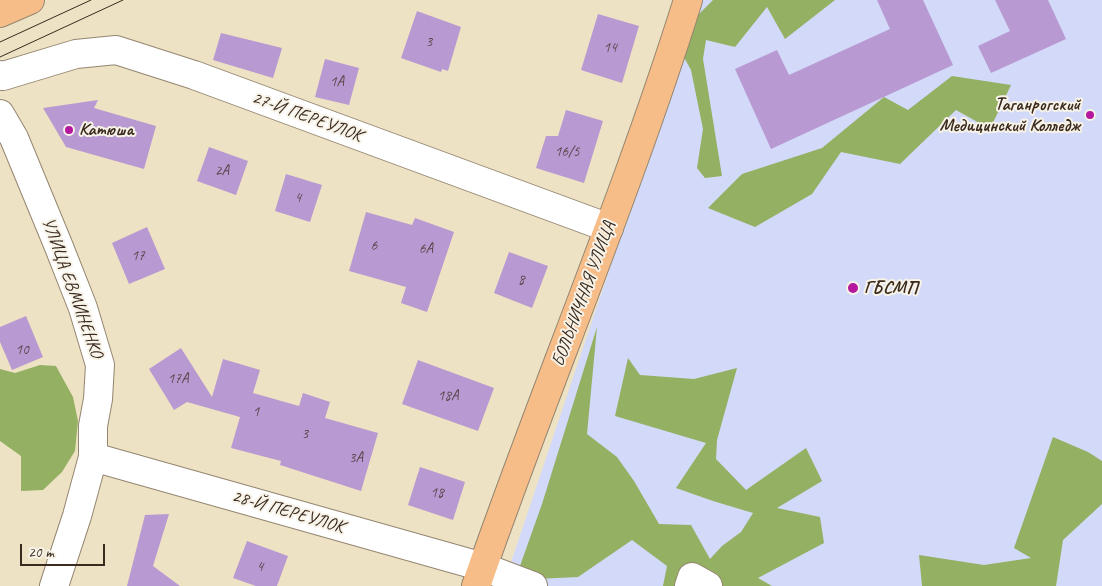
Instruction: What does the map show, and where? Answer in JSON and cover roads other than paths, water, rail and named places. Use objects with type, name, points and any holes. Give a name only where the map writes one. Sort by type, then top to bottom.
[{"type":"main road","points":[[0,13],[30,0]]},
{"type":"main road","name":"БОЛЬНИЧНАЯ УЛИЦА","points":[[480,576],[609,228],[671,54],[688,0]]},
{"type":"street","name":"27-Й ПЕРЕУЛОК","points":[[0,75],[3,76],[76,54],[116,50],[194,75],[609,228]]},
{"type":"street","name":"УЛИЦА ЕВМИНЕНКО","points":[[0,114],[14,138],[59,247],[83,308],[100,365],[93,457],[54,586]]},
{"type":"street","name":"28-Й ПЕРЕУЛОК","points":[[93,457],[480,576],[533,586]]},
{"type":"street","points":[[689,586],[692,577],[708,586]]},
{"type":"tram line","points":[[0,42],[91,0]]},
{"type":"tram line","points":[[0,57],[123,0]]},
{"type":"place","name":"Таганрогский Медицинский Колледж","points":[[1090,115]]},
{"type":"place","name":"Катюша","points":[[69,130]]},
{"type":"place","name":"ГБСМП","points":[[853,288]]}]
